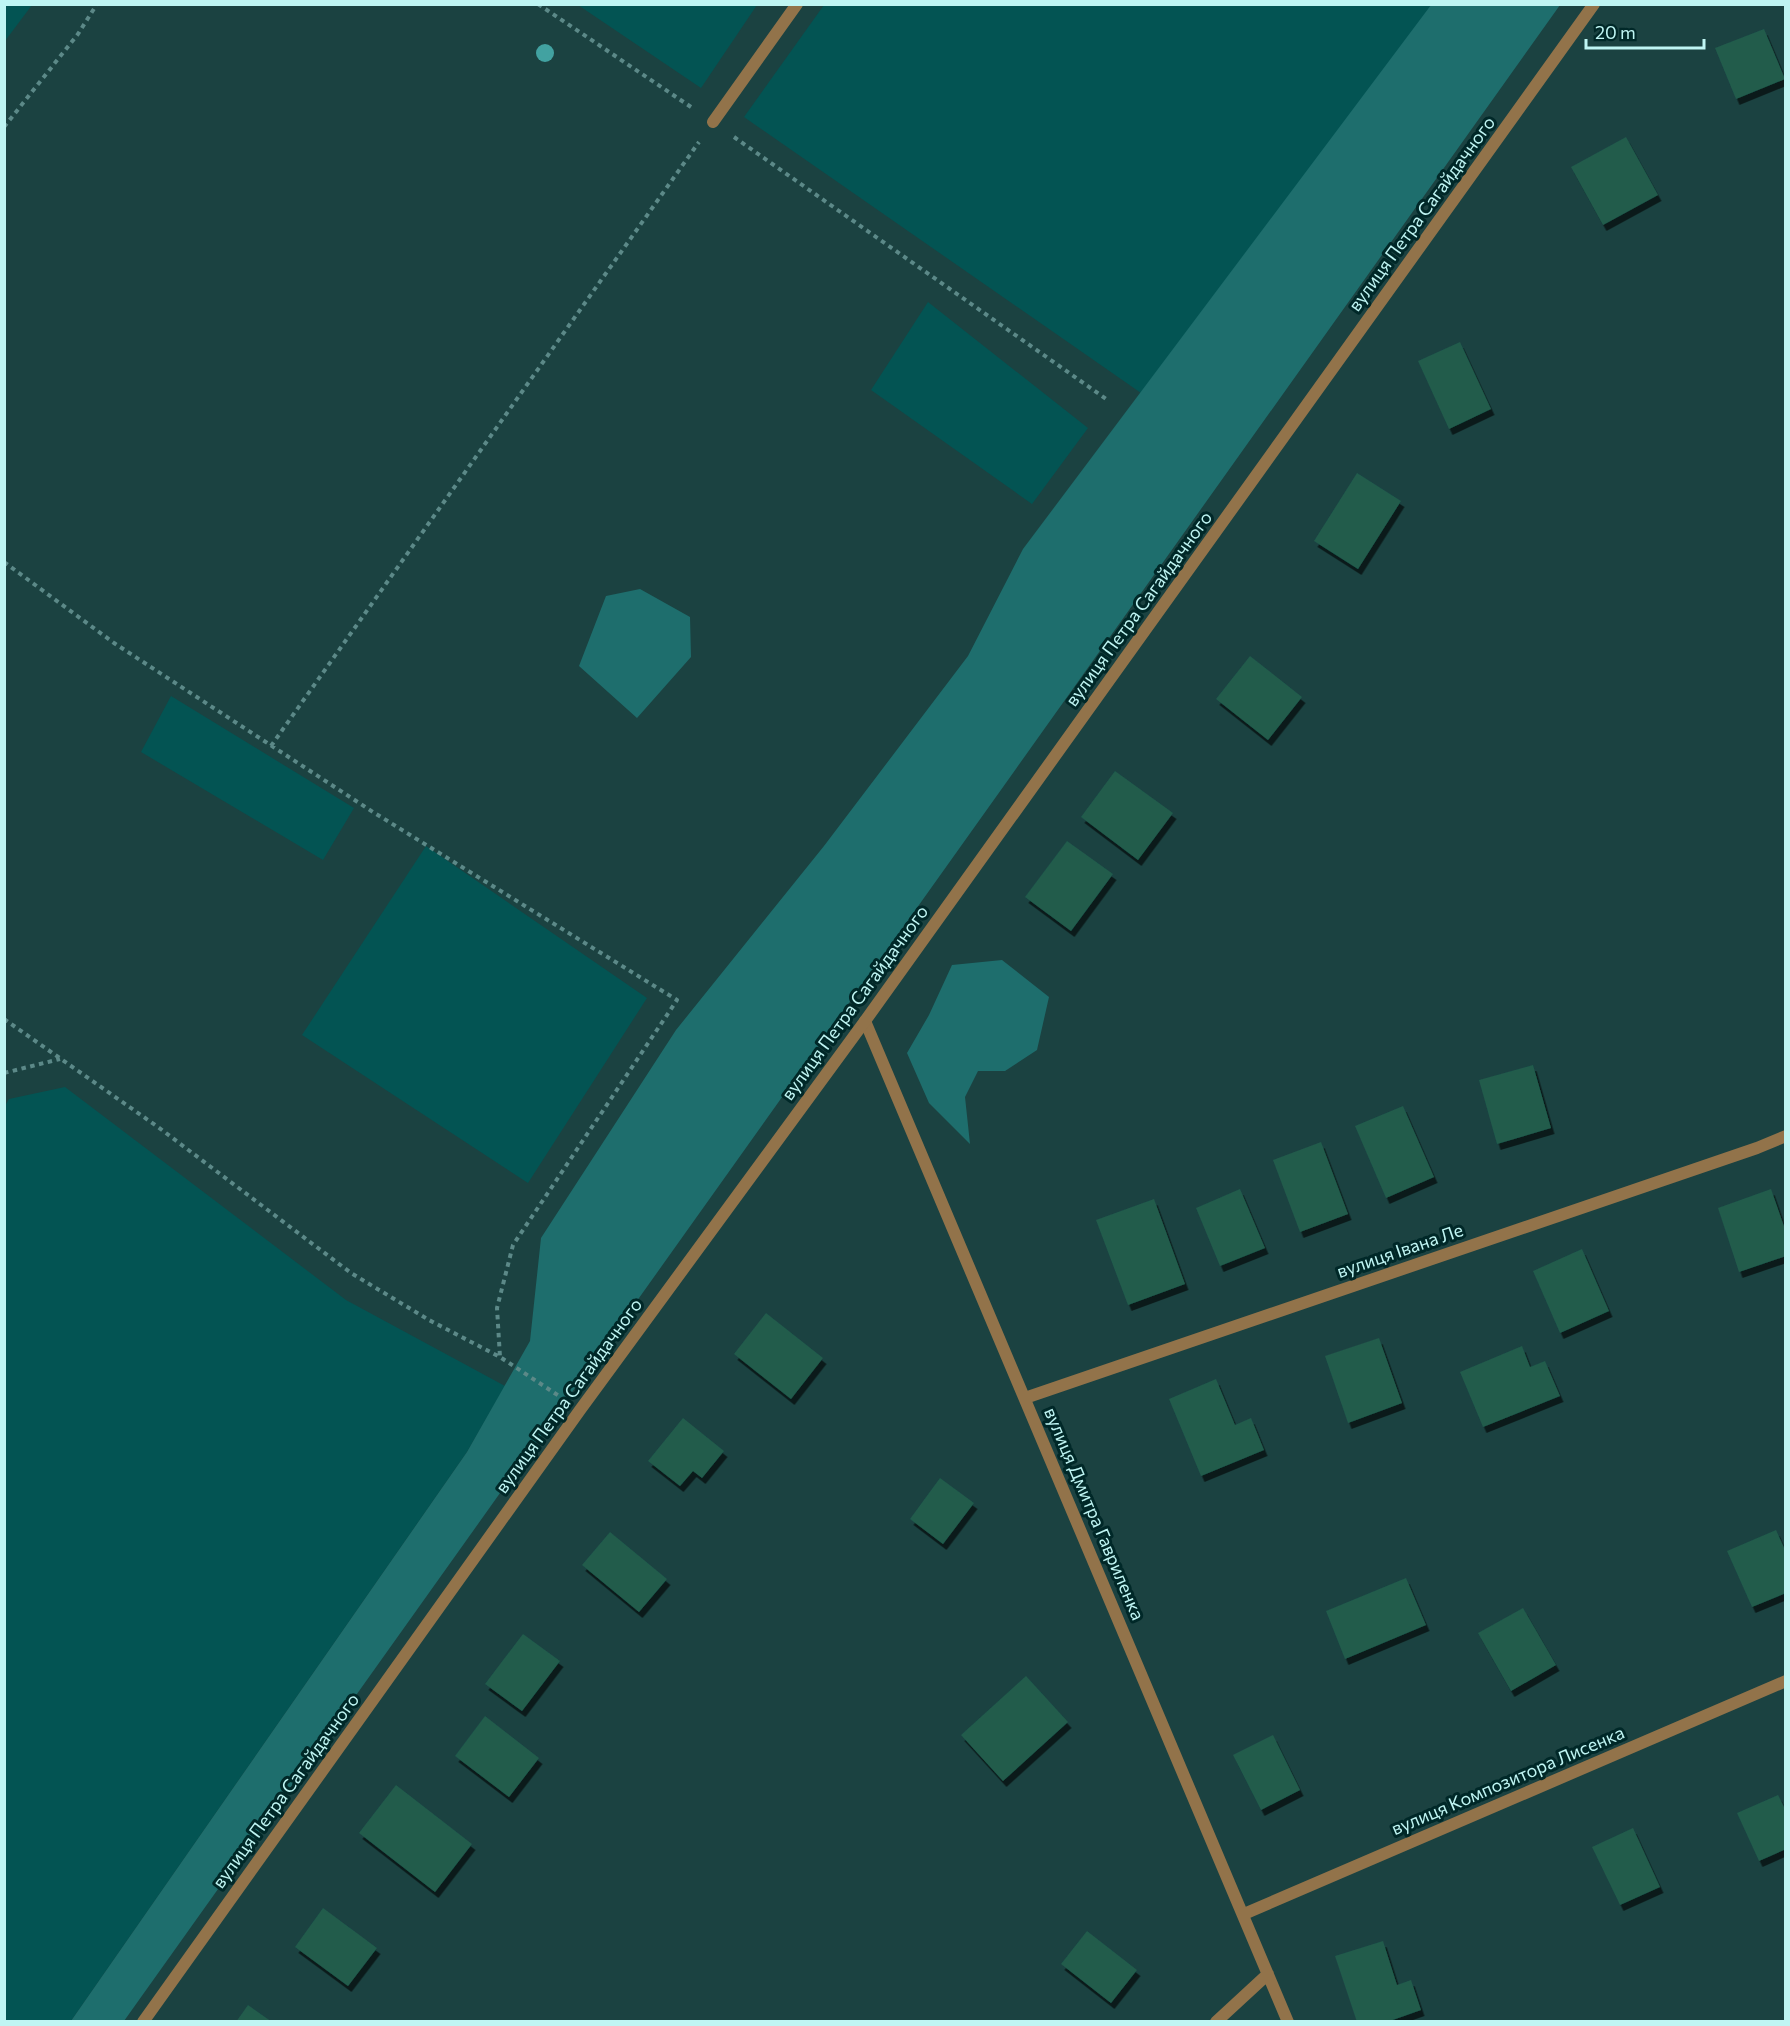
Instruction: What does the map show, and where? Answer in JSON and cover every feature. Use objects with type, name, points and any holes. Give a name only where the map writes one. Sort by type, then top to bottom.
[{"type":"street","points":[[713,122],[797,4]]},
{"type":"street","name":"вулиця Петра Сагайдачного","points":[[143,2022],[580,1410],[865,1021],[1594,4]]},
{"type":"street","name":"вулиця Дмитра Гавриленка","points":[[865,1021],[1288,2022]]},
{"type":"street","name":"вулиця Івана Ле","points":[[1025,1398],[1745,1152],[1785,1136]]},
{"type":"street","name":"вулиця Композитора Лисенка","points":[[1244,1914],[1785,1682]]},
{"type":"street","points":[[1216,2022],[1268,1974]]},
{"type":"path","points":[[4,127],[78,34],[97,4]]},
{"type":"path","points":[[538,4],[713,122],[1109,401]]},
{"type":"path","points":[[271,746],[713,122]]},
{"type":"path","points":[[4,562],[114,643],[271,746],[373,812],[677,1000],[513,1245],[497,1308],[500,1357]]},
{"type":"path","points":[[4,1019],[158,1126],[351,1273],[429,1320],[500,1357],[580,1410]]},
{"type":"path","points":[[4,1073],[61,1058]]},
{"type":"shaded area","points":[[4,5],[32,5],[5,41]]},
{"type":"shaded area","points":[[578,5],[757,5],[701,88]]},
{"type":"shaded area","points":[[824,5],[1432,5],[1141,393],[744,117]]},
{"type":"shaded area","points":[[1431,5],[1560,5],[124,2021],[71,2021],[467,1452],[530,1341],[541,1238],[676,1030],[824,846],[968,656],[1023,549]]},
{"type":"shaded area","points":[[928,302],[1088,428],[1032,504],[871,390]]},
{"type":"shaded area","points":[[640,589],[690,617],[691,657],[637,718],[579,666],[606,596]]},
{"type":"shaded area","points":[[171,696],[354,808],[323,860],[141,752]]},
{"type":"shaded area","points":[[426,846],[647,998],[528,1183],[302,1035]]},
{"type":"shaded area","points":[[1002,960],[1049,997],[1037,1050],[1005,1071],[978,1071],[965,1097],[970,1144],[929,1103],[907,1053],[929,1015],[952,965]]},
{"type":"shaded area","points":[[65,1087],[346,1300],[505,1386],[467,1452],[71,2021],[5,2022],[5,1106],[9,1099]]},
{"type":"building","points":[[1764,29],[1785,79],[1736,99],[1715,48]]},
{"type":"building","points":[[1626,137],[1658,195],[1603,225],[1571,167]]},
{"type":"building","points":[[1460,342],[1491,409],[1449,429],[1418,361]]},
{"type":"building","points":[[1357,473],[1401,501],[1358,569],[1314,541]]},
{"type":"building","points":[[1250,656],[1302,697],[1268,740],[1216,699]]},
{"type":"building","points":[[1115,771],[1173,813],[1138,860],[1081,817]]},
{"type":"building","points":[[1067,841],[1113,874],[1071,931],[1025,897]]},
{"type":"building","points":[[1533,1065],[1551,1128],[1497,1144],[1479,1080]]},
{"type":"building","points":[[1403,1106],[1434,1177],[1386,1198],[1355,1126]]},
{"type":"building","points":[[1321,1142],[1348,1214],[1300,1232],[1273,1160]]},
{"type":"building","points":[[1240,1189],[1265,1248],[1220,1266],[1196,1208]]},
{"type":"building","points":[[1771,1189],[1786,1232],[1786,1256],[1739,1272],[1718,1208]]},
{"type":"building","points":[[1154,1199],[1185,1284],[1128,1305],[1096,1220]]},
{"type":"building","points":[[1582,1249],[1609,1311],[1560,1333],[1533,1271]]},
{"type":"building","points":[[766,1313],[823,1358],[791,1399],[734,1354]]},
{"type":"building","points":[[1379,1338],[1402,1403],[1348,1423],[1325,1356]]},
{"type":"building","points":[[1522,1346],[1530,1367],[1545,1361],[1560,1396],[1483,1427],[1460,1372]]},
{"type":"building","points":[[1216,1379],[1235,1425],[1251,1418],[1264,1450],[1201,1476],[1169,1399]]},
{"type":"building","points":[[683,1418],[724,1451],[702,1478],[693,1471],[680,1486],[648,1461]]},
{"type":"building","points":[[940,1478],[974,1503],[943,1544],[910,1519]]},
{"type":"building","points":[[1776,1530],[1786,1552],[1786,1593],[1752,1607],[1727,1551]]},
{"type":"building","points":[[610,1532],[667,1579],[639,1612],[582,1565]]},
{"type":"building","points":[[1406,1578],[1426,1625],[1345,1659],[1326,1611]]},
{"type":"building","points":[[1523,1608],[1556,1665],[1511,1691],[1478,1633]]},
{"type":"building","points":[[523,1634],[560,1661],[522,1711],[485,1684]]},
{"type":"building","points":[[1026,1676],[1068,1722],[1003,1781],[961,1735]]},
{"type":"building","points":[[485,1716],[539,1758],[509,1797],[455,1756]]},
{"type":"building","points":[[1273,1735],[1300,1790],[1261,1810],[1233,1755]]},
{"type":"building","points":[[396,1785],[472,1844],[435,1892],[359,1833]]},
{"type":"building","points":[[1778,1795],[1786,1811],[1786,1849],[1759,1861],[1737,1813]]},
{"type":"building","points":[[1633,1828],[1660,1887],[1620,1905],[1592,1847]]},
{"type":"building","points":[[323,1908],[377,1948],[348,1986],[295,1947]]},
{"type":"building","points":[[1087,1931],[1137,1970],[1111,2003],[1061,1964]]},
{"type":"building","points":[[1383,1941],[1397,1985],[1411,1980],[1421,2010],[1387,2022],[1357,2022],[1335,1956]]},
{"type":"building","points":[[248,2005],[272,2022],[236,2022]]}]
